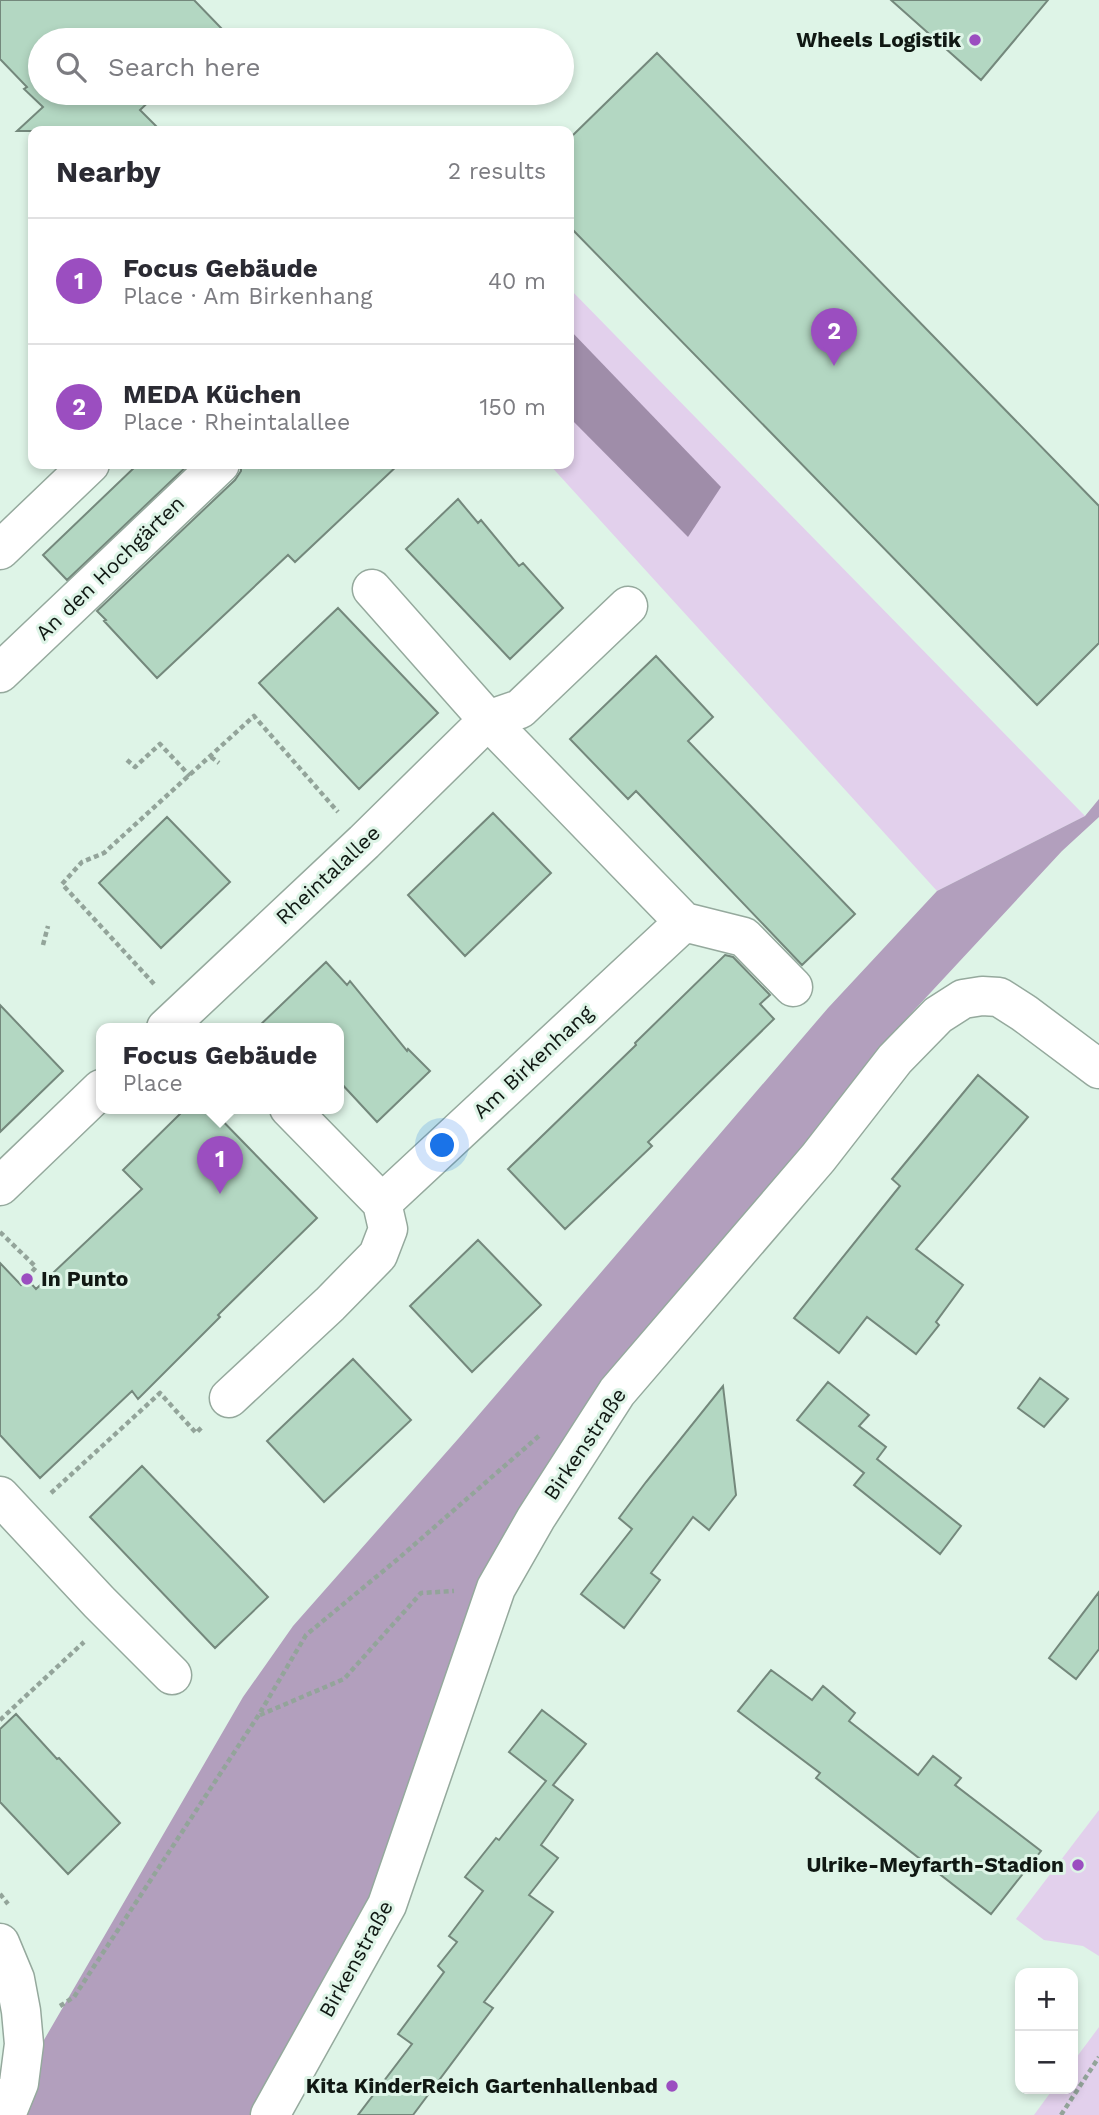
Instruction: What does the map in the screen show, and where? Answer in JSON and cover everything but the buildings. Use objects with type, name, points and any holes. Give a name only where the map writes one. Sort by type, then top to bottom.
[{"type":"street","points":[[0,550],[85,469]]},
{"type":"street","name":"An den Hochgärten","points":[[0,673],[215,469]]},
{"type":"street","points":[[372,589],[488,720],[684,922],[744,937],[793,987]]},
{"type":"street","name":"Rheintalallee","points":[[188,1021],[363,842],[488,720],[520,709],[628,606]]},
{"type":"street","name":"Am Birkenhang","points":[[382,1203],[684,922]]},
{"type":"street","name":"Birkenstraße","points":[[270,2115],[387,1905],[496,1588],[536,1518],[617,1392],[818,1158],[895,1059],[938,1015],[963,999],[982,996],[999,998],[1024,1013],[1099,1069]]},
{"type":"street","points":[[0,1186],[96,1094]]},
{"type":"street","points":[[229,1398],[330,1304],[378,1255],[388,1229],[382,1203],[295,1114]]},
{"type":"street","points":[[11,1508],[172,1675]]},
{"type":"street","points":[[0,1943],[15,1979],[24,2044],[19,2083],[6,2115]]},
{"type":"path","points":[[188,1021],[62,884],[82,862],[104,853],[254,716],[363,842]]},
{"type":"path","points":[[127,760],[135,767],[160,744],[190,776]]},
{"type":"path","points":[[211,757],[219,763]]},
{"type":"path","points":[[43,945],[48,926]]},
{"type":"path","points":[[0,1232],[36,1267],[30,1274]]},
{"type":"path","points":[[11,1508],[160,1393],[196,1433],[229,1398]]},
{"type":"path","points":[[24,2044],[45,2017],[74,1997],[258,1716],[306,1635],[399,1559],[545,1430]]},
{"type":"path","points":[[258,1716],[344,1679],[421,1593],[496,1588]]},
{"type":"path","points":[[0,1720],[96,1632],[86,1616],[99,1602]]},
{"type":"path","points":[[1061,2115],[1099,2057]]},
{"type":"shaded area","points":[[574,293],[1085,816],[937,891],[554,469],[574,469]]},
{"type":"shaded area","points":[[574,334],[721,487],[688,537],[574,422]]},
{"type":"shaded area","points":[[1099,799],[1099,817],[1062,851],[906,1019],[826,1115],[617,1392],[534,1517],[394,1887],[269,2115],[6,2115],[19,2083],[243,1697],[293,1626],[458,1439],[828,1008],[937,891],[1085,816]]},
{"type":"shaded area","name":"Ulrike-Meyfarth-Stadion","points":[[1099,1810],[1099,1956],[1083,1946],[1044,1940],[1016,1919]]},
{"type":"shaded area","points":[[1099,2027],[1099,2115],[1034,2115],[1049,2094],[1078,2094],[1078,2055]]},
{"type":"place","name":"Wheels Logistik","points":[[975,40]]},
{"type":"place","name":"MEDA Küchen","points":[[834,366]]},
{"type":"place","name":"Focus Gebäude","points":[[220,1194]]},
{"type":"place","name":"In Punto","points":[[27,1279]]},
{"type":"place","name":"Ulrike-Meyfarth-Stadion","points":[[1078,1865]]},
{"type":"place","name":"Kita KinderReich Gartenhallenbad","points":[[672,2086]]}]
